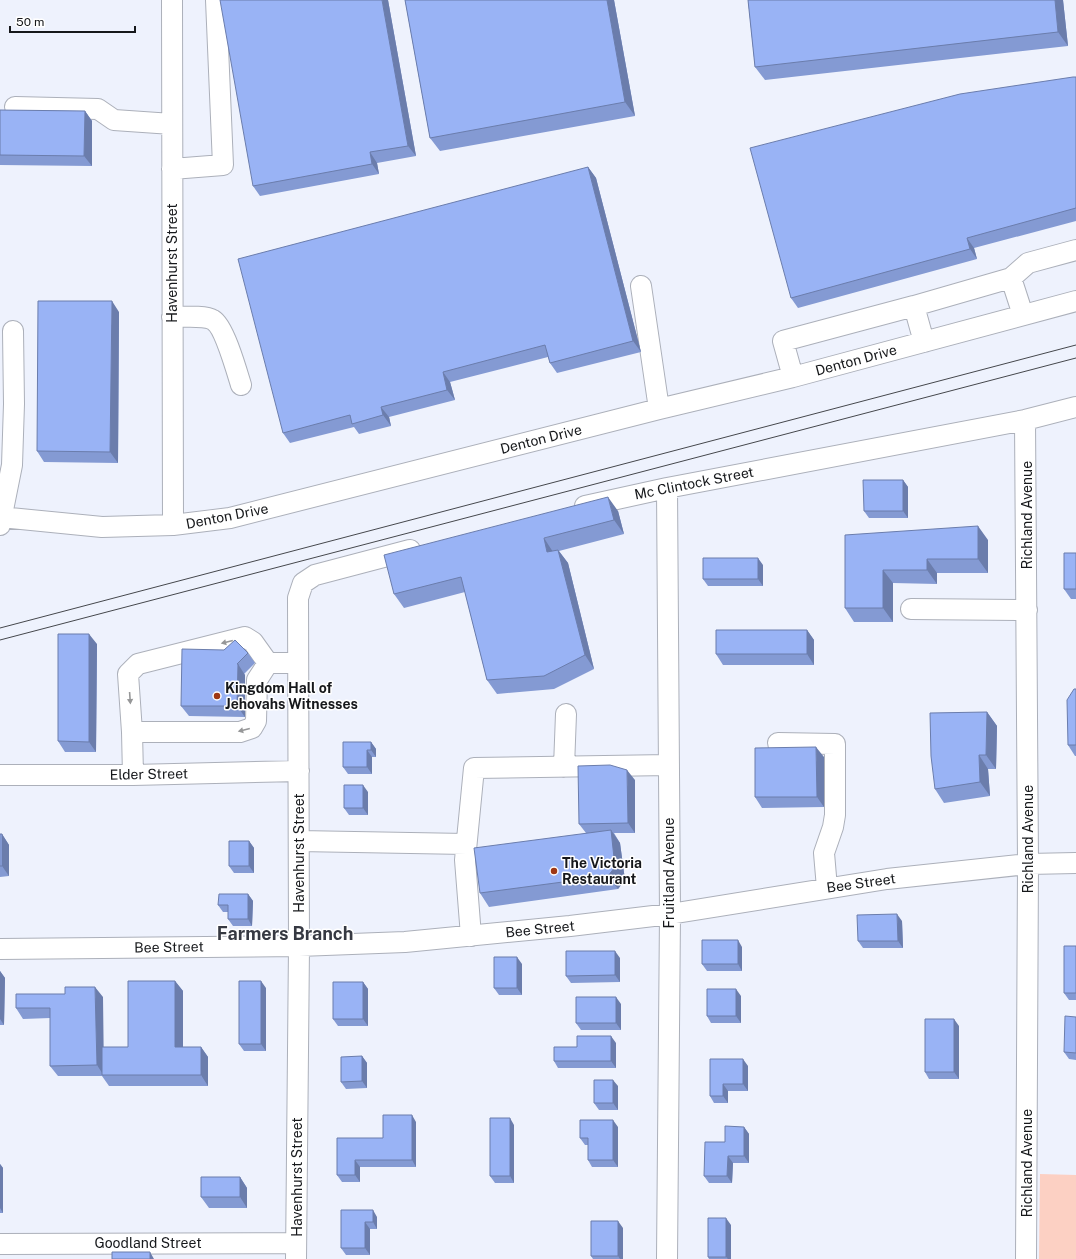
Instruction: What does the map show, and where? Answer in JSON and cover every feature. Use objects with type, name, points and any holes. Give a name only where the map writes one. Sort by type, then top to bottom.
[{"type":"street","name":"Havenhurst Street","points":[[173,525],[172,124],[174,0]]},
{"type":"street","points":[[172,168],[222,165],[216,0]]},
{"type":"street","points":[[15,107],[98,108],[114,120],[172,124]]},
{"type":"street","points":[[793,377],[783,341],[1011,278],[1028,263],[1076,250]]},
{"type":"street","points":[[1011,278],[1023,315]]},
{"type":"street","points":[[641,286],[659,409]]},
{"type":"street","name":"Denton Drive","points":[[0,520],[102,527],[173,525],[230,518],[659,409],[793,377],[1076,301]]},
{"type":"street","points":[[914,306],[924,342]]},
{"type":"street","points":[[172,317],[204,317],[213,320],[218,325],[228,347],[241,385]]},
{"type":"street","points":[[0,520],[12,465],[14,404],[13,331]]},
{"type":"street","name":"Mc Clintock Street","points":[[565,511],[667,488],[1026,420],[1076,406]]},
{"type":"street","name":"Richland Avenue","points":[[1026,420],[1028,864],[1026,1259]]},
{"type":"street","name":"Fruitland Avenue","points":[[667,488],[670,914],[667,1259]]},
{"type":"street","name":"Havenhurst Street","points":[[296,1251],[299,946],[298,598],[303,583],[315,575],[428,545]]},
{"type":"street","points":[[911,609],[1027,610]]},
{"type":"street","points":[[133,775],[128,674],[138,664],[245,637],[253,642],[268,662]]},
{"type":"street","points":[[268,662],[298,662]]},
{"type":"street","points":[[132,732],[240,732],[252,728],[256,721],[257,680],[268,662]]},
{"type":"street","points":[[564,767],[566,714]]},
{"type":"street","points":[[778,743],[835,744],[835,815],[833,828],[824,853],[827,888]]},
{"type":"street","points":[[471,936],[465,860],[474,768],[669,765]]},
{"type":"street","name":"Elder Street","points":[[0,775],[133,775],[299,772]]},
{"type":"street","points":[[299,841],[466,844]]},
{"type":"street","name":"Bee Street","points":[[0,949],[299,946],[405,942],[670,914],[887,879],[1028,864],[1076,863]]},
{"type":"street","name":"Goodland Street","points":[[0,1244],[68,1251],[296,1251]]},
{"type":"shaded area","points":[[1040,1174],[1076,1175],[1076,1259],[1039,1259]]},
{"type":"building","points":[[220,0],[382,0],[408,146],[370,152],[372,164],[253,186]]},
{"type":"building","points":[[405,0],[607,0],[625,102],[430,138]]},
{"type":"building","points":[[748,0],[1055,0],[1058,32],[755,67]]},
{"type":"building","points":[[1076,77],[1076,208],[967,238],[970,249],[791,298],[750,148],[960,94]]},
{"type":"building","points":[[0,110],[85,111],[84,156],[0,155]]},
{"type":"building","points":[[588,167],[633,341],[550,363],[545,345],[443,372],[447,390],[381,407],[383,415],[352,424],[350,415],[283,433],[238,259]]},
{"type":"building","points":[[38,301],[112,301],[110,452],[37,451]]},
{"type":"building","points":[[863,480],[903,480],[903,511],[864,511]]},
{"type":"building","points":[[608,497],[614,520],[544,538],[547,552],[558,550],[585,655],[544,676],[487,680],[461,577],[394,594],[384,555]]},
{"type":"building","points":[[978,526],[978,559],[927,559],[927,570],[883,570],[883,608],[845,608],[845,535]]},
{"type":"building","points":[[1064,553],[1076,553],[1076,589],[1064,589]]},
{"type":"building","points":[[703,558],[758,558],[758,579],[703,579]]},
{"type":"building","points":[[716,630],[807,630],[807,654],[716,654]]},
{"type":"building","points":[[58,634],[89,634],[89,742],[58,741]]},
{"type":"building","name":"Kingdom Hall of Jehovahs Witnesses","points":[[235,640],[248,653],[237,664],[237,706],[181,706],[182,649],[224,650]]},
{"type":"building","points":[[1074,689],[1076,689],[1076,745],[1068,745],[1067,700]]},
{"type":"building","points":[[987,712],[986,755],[979,755],[980,782],[935,789],[931,756],[930,713]]},
{"type":"building","points":[[343,742],[371,742],[371,750],[367,750],[367,767],[343,767]]},
{"type":"building","points":[[816,747],[817,797],[755,797],[755,748]]},
{"type":"building","name":"The Victoria Restaurant","points":[[610,765],[627,770],[628,823],[579,824],[578,766]]},
{"type":"building","points":[[344,785],[363,785],[363,808],[344,808]]},
{"type":"building","name":"The Victoria Restaurant","points":[[611,830],[615,867],[608,876],[480,893],[474,848]]},
{"type":"building","points":[[0,834],[2,834],[2,866],[0,866]]},
{"type":"building","points":[[229,841],[249,841],[249,866],[229,866]]},
{"type":"building","points":[[219,894],[248,894],[248,919],[228,919],[228,905],[218,905]]},
{"type":"building","points":[[897,914],[898,941],[858,941],[857,915]]},
{"type":"building","points":[[702,940],[738,940],[738,964],[702,964]]},
{"type":"building","points":[[1064,946],[1076,946],[1076,993],[1064,993]]},
{"type":"building","points":[[566,951],[615,951],[615,975],[566,976]]},
{"type":"building","points":[[494,957],[517,957],[517,988],[494,988]]},
{"type":"building","points":[[128,981],[175,981],[175,1047],[201,1047],[201,1075],[102,1075],[102,1047],[128,1047]]},
{"type":"building","points":[[239,981],[261,981],[261,1044],[239,1044]]},
{"type":"building","points":[[333,982],[363,982],[363,1019],[333,1019]]},
{"type":"building","points":[[65,987],[95,987],[97,1065],[50,1066],[50,1008],[16,1008],[16,994],[65,994]]},
{"type":"building","points":[[707,989],[736,989],[736,1016],[707,1016]]},
{"type":"building","points":[[576,997],[616,997],[616,1023],[576,1023]]},
{"type":"building","points":[[1065,1016],[1076,1017],[1076,1053],[1064,1052]]},
{"type":"building","points":[[925,1019],[954,1019],[954,1072],[925,1072]]},
{"type":"building","points":[[577,1036],[611,1036],[611,1061],[554,1061],[554,1047],[577,1047]]},
{"type":"building","points":[[362,1056],[362,1081],[341,1082],[341,1057]]},
{"type":"building","points":[[710,1059],[743,1059],[743,1084],[723,1084],[723,1096],[710,1096]]},
{"type":"building","points":[[594,1080],[613,1080],[613,1103],[594,1103]]},
{"type":"building","points":[[383,1115],[412,1115],[412,1160],[355,1160],[355,1175],[337,1175],[337,1138],[383,1138]]},
{"type":"building","points":[[490,1118],[510,1118],[510,1176],[490,1176]]},
{"type":"building","points":[[580,1120],[613,1120],[613,1160],[588,1160],[588,1138],[580,1138]]},
{"type":"building","points":[[725,1126],[744,1127],[744,1156],[728,1156],[727,1176],[704,1176],[705,1142],[725,1142]]},
{"type":"building","points":[[201,1177],[240,1177],[240,1197],[201,1197]]},
{"type":"building","points":[[341,1210],[373,1210],[373,1222],[365,1222],[365,1248],[341,1248]]},
{"type":"building","points":[[708,1218],[726,1218],[726,1257],[708,1257]]},
{"type":"building","points":[[591,1221],[618,1221],[618,1256],[591,1256]]},
{"type":"building","points":[[112,1252],[150,1252],[150,1259],[112,1259]]},
{"type":"tram line","points":[[0,628],[1076,345]]},
{"type":"tram line","points":[[0,640],[1076,358]]},
{"type":"place","name":"Kingdom Hall of Jehovahs Witnesses","points":[[217,696]]},
{"type":"place","name":"The Victoria Restaurant","points":[[554,871]]},
{"type":"district","name":"Farmers Branch","points":[[285,933]]}]
